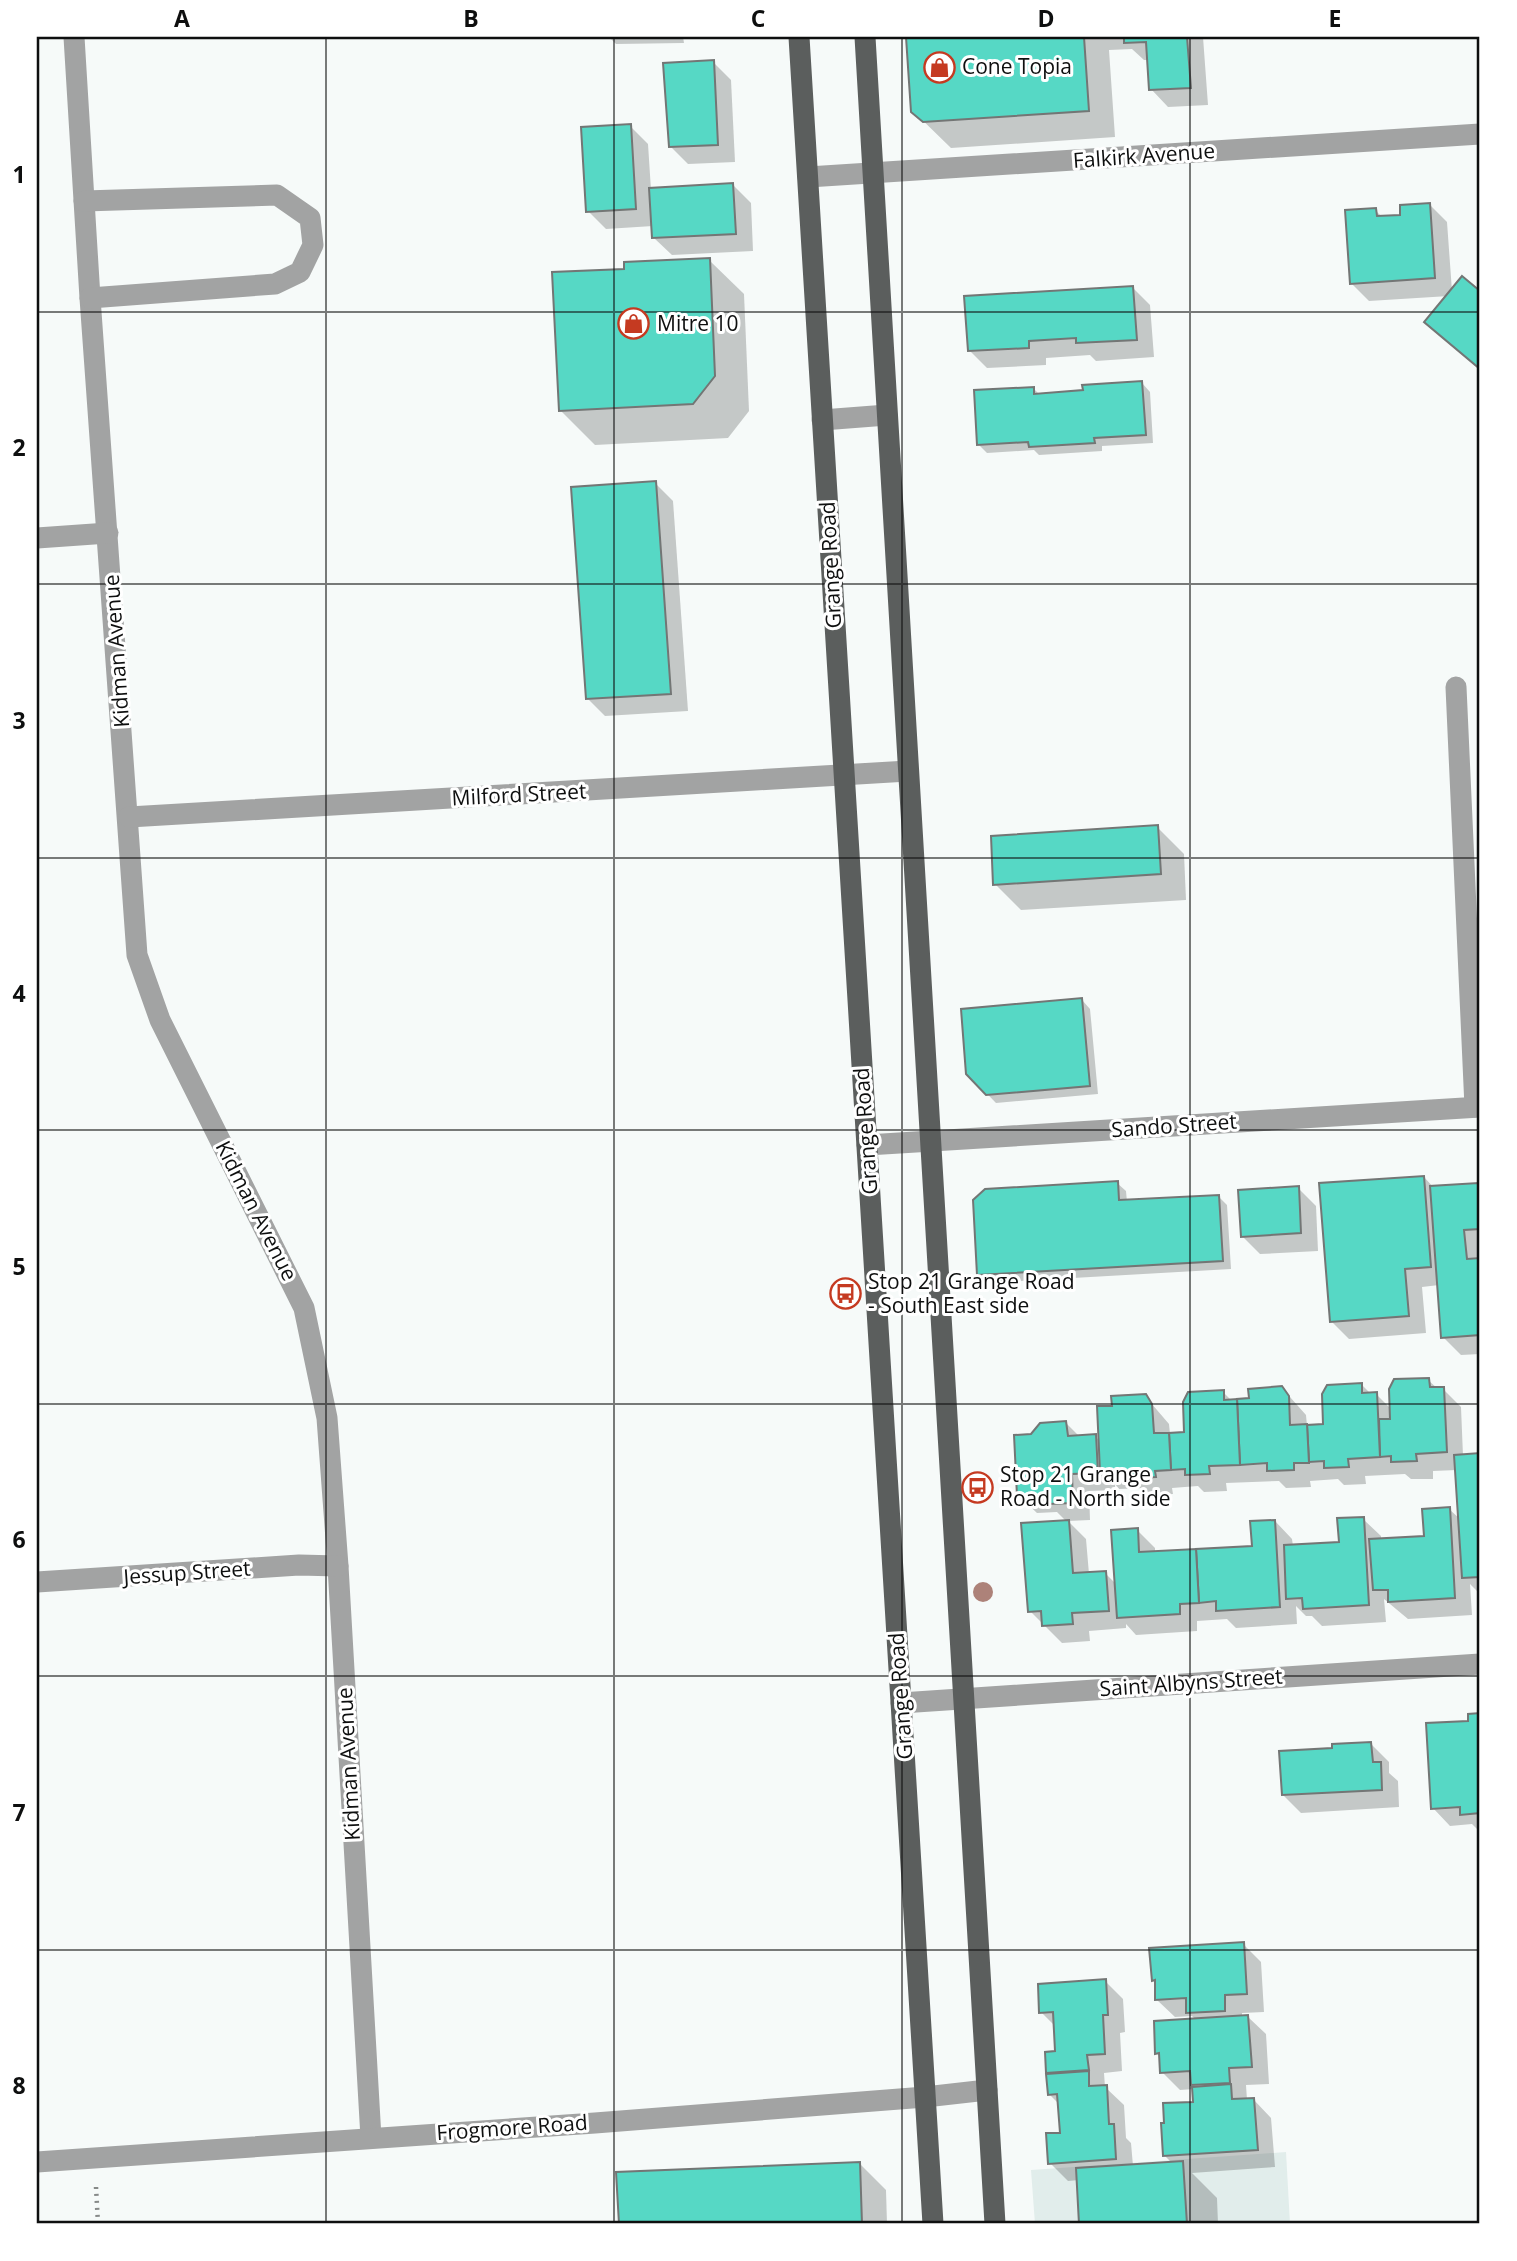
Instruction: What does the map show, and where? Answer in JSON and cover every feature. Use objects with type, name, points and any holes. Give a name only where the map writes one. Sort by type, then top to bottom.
[{"type":"main road","name":"Grange Road","points":[[799,37],[933,2224]]},
{"type":"main road","points":[[865,37],[995,2224]]},
{"type":"street","name":"Kidman Avenue","points":[[74,37],[137,955],[160,1020],[304,1308],[327,1418],[371,2138]]},
{"type":"street","name":"Falkirk Avenue","points":[[808,177],[1480,134]]},
{"type":"street","points":[[84,201],[277,195],[310,218],[313,245],[300,272],[275,284],[90,298]]},
{"type":"street","points":[[822,420],[887,415]]},
{"type":"street","points":[[37,538],[108,533]]},
{"type":"street","points":[[1456,687],[1478,1107]]},
{"type":"street","name":"Milford Street","points":[[129,817],[908,771]]},
{"type":"street","name":"Sando Street","points":[[867,1146],[1478,1107]]},
{"type":"street","name":"Jessup Street","points":[[37,1582],[299,1565],[338,1566]]},
{"type":"street","name":"Saint Albyns Street","points":[[901,1703],[1480,1664]]},
{"type":"street","name":"Frogmore Road","points":[[37,2162],[925,2097],[987,2090]]},
{"type":"shaded area","points":[[1286,2152],[1290,2224],[1035,2224],[1031,2170]]},
{"type":"building","points":[[906,37],[1084,37],[1089,111],[923,122],[911,112]]},
{"type":"building","points":[[1124,37],[1187,37],[1191,88],[1149,90],[1146,42],[1124,43]]},
{"type":"building","points":[[714,60],[718,145],[669,147],[663,63]]},
{"type":"building","points":[[631,124],[636,209],[586,212],[581,127]]},
{"type":"building","points":[[733,183],[736,234],[652,238],[649,188]]},
{"type":"building","points":[[1430,203],[1435,278],[1350,284],[1345,210],[1376,208],[1377,216],[1400,215],[1400,205]]},
{"type":"building","name":"Mitre 10","points":[[710,258],[715,376],[693,404],[559,411],[552,272],[624,269],[624,262]]},
{"type":"building","points":[[1462,276],[1480,291],[1480,369],[1424,322]]},
{"type":"building","points":[[1133,286],[1137,340],[1076,343],[1076,338],[1029,341],[1029,348],[968,351],[964,296]]},
{"type":"building","points":[[1142,381],[1146,435],[1094,438],[1095,443],[1029,447],[1028,442],[977,445],[974,390],[1034,387],[1034,394],[1083,390],[1082,385]]},
{"type":"building","points":[[656,481],[671,694],[586,699],[571,487]]},
{"type":"building","points":[[1158,825],[1161,874],[993,885],[991,836]]},
{"type":"building","points":[[1082,998],[1090,1086],[986,1095],[966,1074],[961,1009]]},
{"type":"building","points":[[1424,1176],[1431,1267],[1405,1269],[1409,1316],[1330,1322],[1319,1183]]},
{"type":"building","points":[[1118,1181],[1119,1200],[1219,1195],[1223,1261],[977,1275],[973,1200],[985,1189]]},
{"type":"building","points":[[1478,1183],[1480,1229],[1464,1230],[1467,1259],[1480,1258],[1480,1335],[1441,1338],[1430,1186]]},
{"type":"building","points":[[1299,1186],[1301,1233],[1241,1237],[1238,1190]]},
{"type":"building","points":[[1429,1378],[1430,1387],[1444,1387],[1447,1452],[1416,1454],[1417,1461],[1391,1462],[1391,1456],[1380,1457],[1379,1419],[1390,1419],[1389,1389],[1394,1379]]},
{"type":"building","points":[[1362,1383],[1362,1393],[1377,1392],[1380,1457],[1348,1459],[1349,1467],[1324,1468],[1324,1461],[1309,1462],[1307,1425],[1323,1424],[1322,1394],[1327,1385]]},
{"type":"building","points":[[1282,1386],[1289,1396],[1290,1425],[1307,1424],[1309,1463],[1294,1463],[1294,1470],[1267,1471],[1267,1463],[1240,1465],[1237,1399],[1249,1398],[1248,1389]]},
{"type":"building","points":[[1224,1390],[1224,1400],[1237,1399],[1240,1465],[1209,1466],[1210,1474],[1185,1475],[1185,1469],[1171,1470],[1169,1433],[1184,1432],[1183,1402],[1188,1392]]},
{"type":"building","points":[[1146,1394],[1152,1404],[1154,1433],[1169,1433],[1171,1470],[1155,1471],[1156,1477],[1131,1478],[1131,1470],[1100,1472],[1097,1406],[1112,1406],[1111,1396]]},
{"type":"building","points":[[1066,1421],[1068,1436],[1096,1434],[1098,1473],[1072,1474],[1073,1503],[1047,1504],[1046,1495],[1017,1496],[1014,1435],[1031,1434],[1040,1423]]},
{"type":"building","points":[[1480,1453],[1480,1577],[1462,1578],[1454,1455]]},
{"type":"building","points":[[1450,1507],[1455,1598],[1388,1602],[1388,1590],[1373,1590],[1369,1539],[1424,1536],[1422,1509]]},
{"type":"building","points":[[1364,1517],[1369,1605],[1303,1609],[1302,1598],[1286,1599],[1284,1545],[1339,1542],[1337,1518]]},
{"type":"building","points":[[1069,1520],[1073,1573],[1106,1571],[1109,1611],[1072,1613],[1073,1624],[1042,1626],[1041,1611],[1028,1612],[1021,1523]]},
{"type":"building","points":[[1275,1520],[1280,1607],[1216,1611],[1216,1601],[1199,1603],[1196,1549],[1252,1546],[1250,1521]]},
{"type":"building","points":[[1138,1528],[1139,1552],[1196,1549],[1199,1603],[1180,1604],[1180,1614],[1117,1618],[1111,1530]]},
{"type":"building","points":[[1480,1713],[1480,1813],[1460,1815],[1460,1807],[1431,1809],[1426,1723],[1468,1721],[1468,1714]]},
{"type":"building","points":[[1371,1742],[1373,1762],[1381,1762],[1382,1790],[1282,1795],[1279,1751],[1332,1748],[1332,1744]]},
{"type":"building","points":[[1244,1942],[1247,1994],[1225,1995],[1225,2011],[1186,2013],[1186,1998],[1155,2000],[1155,1980],[1152,1981],[1149,1948]]},
{"type":"building","points":[[1106,1979],[1108,2015],[1103,2015],[1105,2054],[1087,2055],[1089,2070],[1046,2073],[1045,2052],[1055,2051],[1053,2012],[1039,2013],[1038,1984]]},
{"type":"building","points":[[1248,2015],[1252,2067],[1229,2068],[1230,2083],[1191,2085],[1190,2071],[1160,2073],[1159,2053],[1155,2054],[1154,2021]]},
{"type":"building","points":[[1089,2071],[1089,2086],[1107,2085],[1109,2124],[1114,2124],[1116,2159],[1048,2164],[1046,2133],[1060,2133],[1057,2094],[1048,2095],[1046,2074]]},
{"type":"building","points":[[1231,2084],[1232,2099],[1254,2098],[1258,2150],[1163,2156],[1163,2103],[1193,2102],[1192,2087]]},
{"type":"building","points":[[1183,2161],[1187,2224],[1079,2224],[1076,2168]]},
{"type":"building","points":[[860,2162],[862,2224],[619,2224],[616,2172]]},
{"type":"place","name":"Cone Topia","points":[[939,67]]},
{"type":"place","name":"Mitre 10","points":[[634,324]]},
{"type":"place","name":"Stop 21 Grange Road - South East side","points":[[845,1294]]},
{"type":"place","name":"Stop 21 Grange Road - North side","points":[[977,1487]]}]
